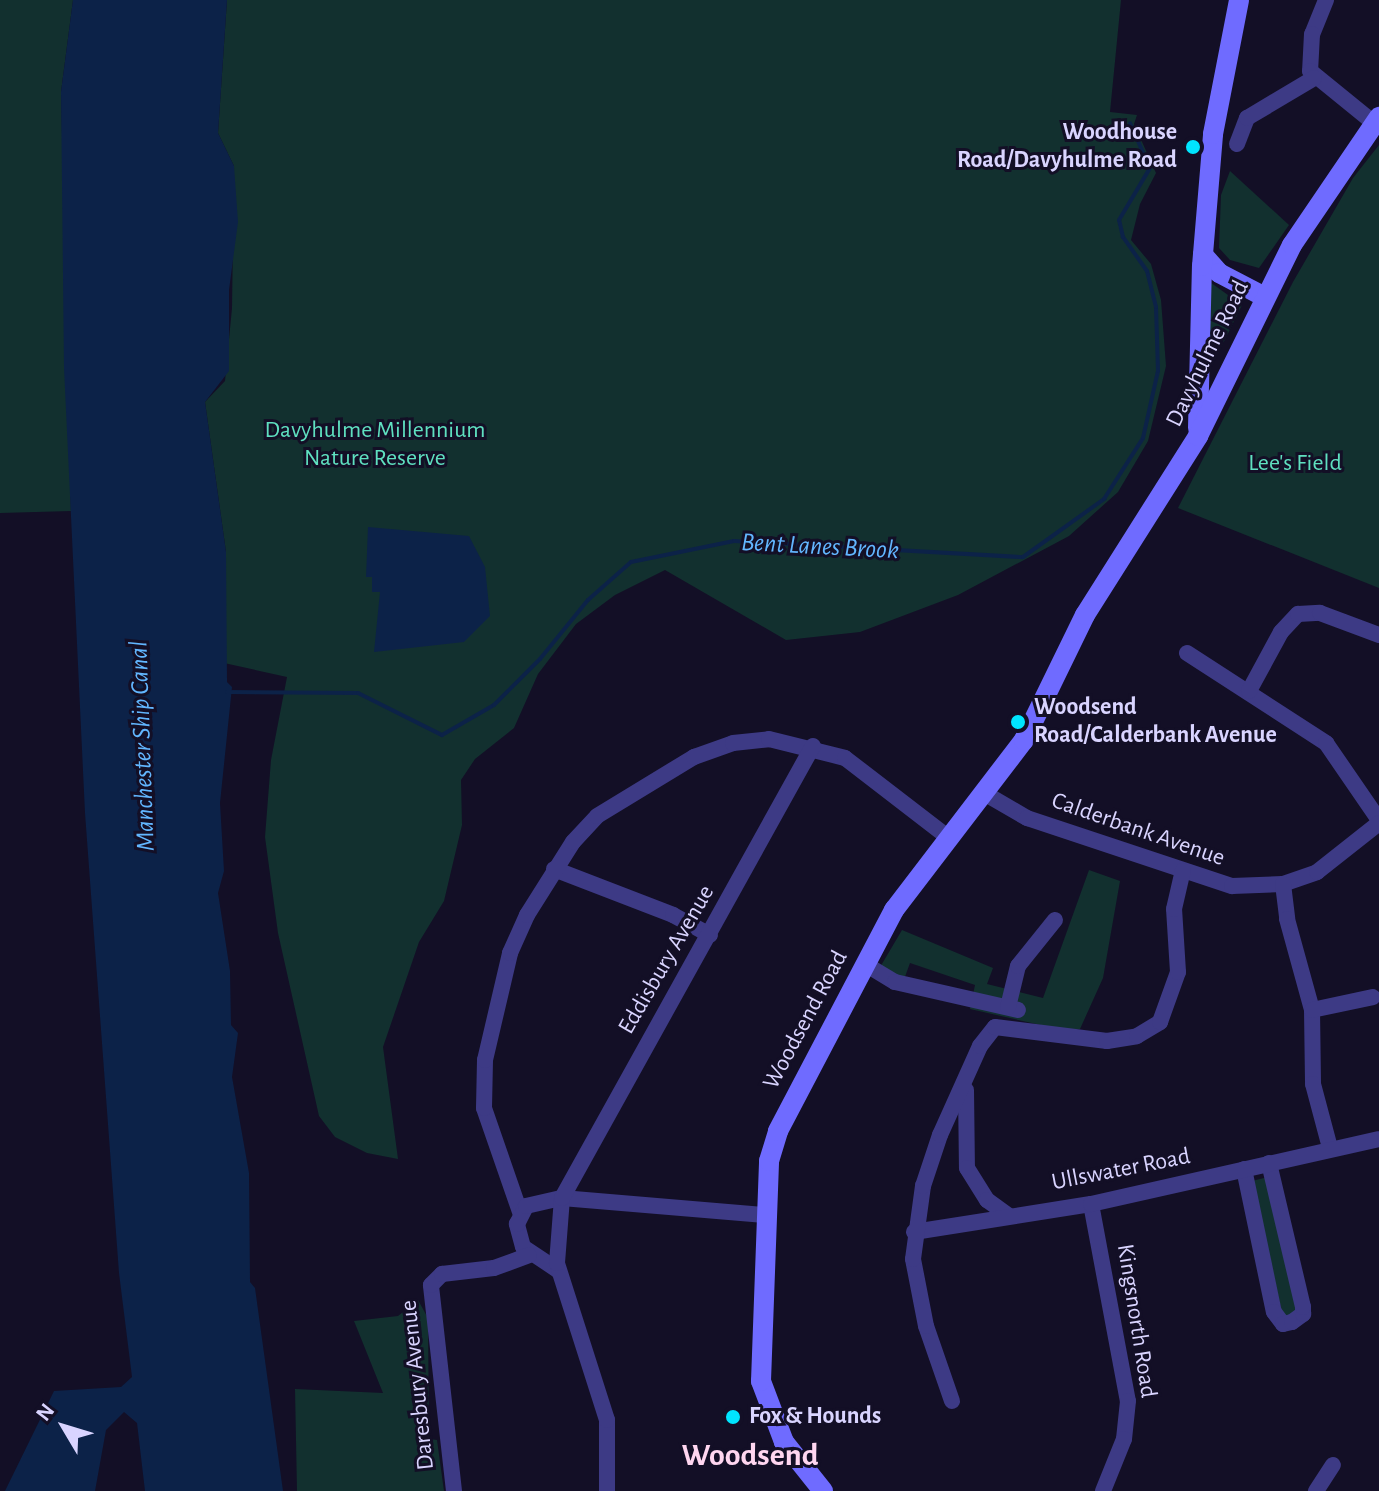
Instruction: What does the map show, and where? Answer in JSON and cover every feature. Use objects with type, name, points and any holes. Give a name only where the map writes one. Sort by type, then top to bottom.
[{"type":"street","points":[[1198,436],[1203,255],[1213,134],[1239,0]]},
{"type":"street","points":[[1326,0],[1309,52],[1314,78],[1376,120]]},
{"type":"street","points":[[1237,144],[1247,118],[1314,78]]},
{"type":"street","name":"Davyhulme Road","points":[[1085,615],[1198,436],[1265,297],[1315,207],[1376,120]]},
{"type":"street","points":[[1203,255],[1219,273],[1265,297]]},
{"type":"street","points":[[1249,691],[1281,632],[1298,614],[1320,613],[1379,635]]},
{"type":"street","name":"Woodsend Road","points":[[823,1491],[784,1442],[761,1381],[769,1161],[778,1131],[894,910],[1024,740],[1085,615]]},
{"type":"street","points":[[1187,653],[1249,691],[1337,754],[1379,822]]},
{"type":"street","points":[[559,1271],[529,1255],[519,1235],[520,1212],[492,1139],[481,1084],[510,953],[554,869],[597,816],[694,757],[733,743],[769,739],[813,746],[869,773],[949,838]]},
{"type":"street","name":"Eddisbury Avenue","points":[[607,1491],[607,1420],[559,1271],[555,1237],[562,1198],[575,1167],[710,935],[813,746]]},
{"type":"street","name":"Calderbank Avenue","points":[[984,793],[1027,818],[1232,886],[1283,884],[1317,872],[1379,822]]},
{"type":"street","points":[[554,869],[673,915],[710,935]]},
{"type":"street","points":[[952,1401],[923,1314],[913,1259],[914,1232],[936,1148],[968,1073],[995,1027],[1107,1041],[1152,1030],[1167,1010],[1178,972],[1174,909],[1183,871]]},
{"type":"street","points":[[1283,884],[1287,919],[1312,1010],[1313,1084],[1330,1148]]},
{"type":"street","points":[[865,964],[895,982],[1013,1008],[1013,978],[1042,948],[1055,920]]},
{"type":"street","points":[[1312,1010],[1373,997]]},
{"type":"street","points":[[968,1073],[963,1115],[967,1168],[987,1200],[1008,1215]]},
{"type":"street","name":"Ullswater Road","points":[[914,1232],[1091,1204],[1379,1139]]},
{"type":"street","points":[[1244,1169],[1274,1312],[1283,1324],[1292,1322],[1303,1314],[1303,1307],[1269,1163]]},
{"type":"street","points":[[520,1212],[562,1198],[766,1215]]},
{"type":"street","name":"Kingsnorth Road","points":[[1091,1204],[1128,1401],[1124,1439],[1103,1491]]},
{"type":"street","name":"Daresbury Avenue","points":[[454,1491],[431,1285],[442,1274],[494,1268],[529,1255]]},
{"type":"street","points":[[1316,1491],[1333,1465]]},
{"type":"green space","points":[[0,0],[73,0],[61,92],[71,511],[0,513]]},
{"type":"green space","name":"Davyhulme Millennium Nature Reserve","points":[[227,0],[1121,0],[1110,112],[1137,115],[1134,124],[1156,173],[1140,204],[1131,240],[1151,264],[1161,300],[1166,366],[1148,441],[1118,492],[1069,536],[958,595],[860,632],[786,640],[665,570],[615,595],[576,624],[538,674],[514,728],[475,759],[461,780],[462,825],[444,901],[419,942],[383,1047],[398,1159],[367,1153],[335,1137],[319,1116],[278,933],[265,837],[271,760],[287,677],[224,663],[226,552],[205,402],[225,381],[232,308],[234,166],[218,133]]},
{"type":"green space","name":"Lee's Field","points":[[1379,145],[1379,588],[1178,508],[1293,282],[1353,178]]},
{"type":"green space","points":[[1230,171],[1289,225],[1259,268],[1230,260],[1219,248],[1221,195]]},
{"type":"green space","points":[[1207,280],[1242,305],[1208,374]]},
{"type":"green space","points":[[1089,870],[1120,881],[1103,978],[1080,1029],[1063,1030],[970,1009],[975,985],[910,963],[902,985],[876,974],[902,930],[993,968],[987,984],[1043,998]]},
{"type":"green space","points":[[1268,1177],[1297,1312],[1283,1317],[1252,1181]]},
{"type":"green space","points":[[418,1300],[428,1318],[429,1439],[437,1440],[444,1491],[297,1491],[295,1389],[383,1393],[354,1321],[398,1316]]},
{"type":"water","name":"Manchester Ship Canal","points":[[73,0],[227,0],[218,133],[234,166],[238,222],[229,290],[229,371],[205,402],[226,552],[227,682],[232,687],[220,803],[224,871],[218,893],[230,971],[231,1025],[238,1033],[232,1077],[249,1173],[250,1282],[255,1288],[283,1491],[145,1491],[137,1423],[124,1412],[106,1430],[95,1491],[5,1491],[54,1391],[121,1387],[132,1377],[119,1273],[85,813],[64,368],[61,92]]},
{"type":"water","points":[[368,527],[469,536],[485,567],[490,616],[464,642],[374,652],[380,592],[372,592],[372,577],[366,577]]},
{"type":"waterway","name":"Bent Lanes Brook","points":[[227,692],[358,693],[442,735],[494,705],[540,659],[588,600],[631,562],[734,541],[1023,557],[1104,499],[1143,438],[1158,371],[1156,307],[1147,271],[1123,237],[1119,220],[1150,168],[1130,123]]},
{"type":"place","name":"Woodhouse Road/Davyhulme Road","points":[[1193,147]]},
{"type":"place","name":"Woodsend Road/Calderbank Avenue","points":[[1018,722]]},
{"type":"place","name":"Fox & Hounds","points":[[733,1417]]},
{"type":"district","name":"Woodsend","points":[[750,1455]]}]
